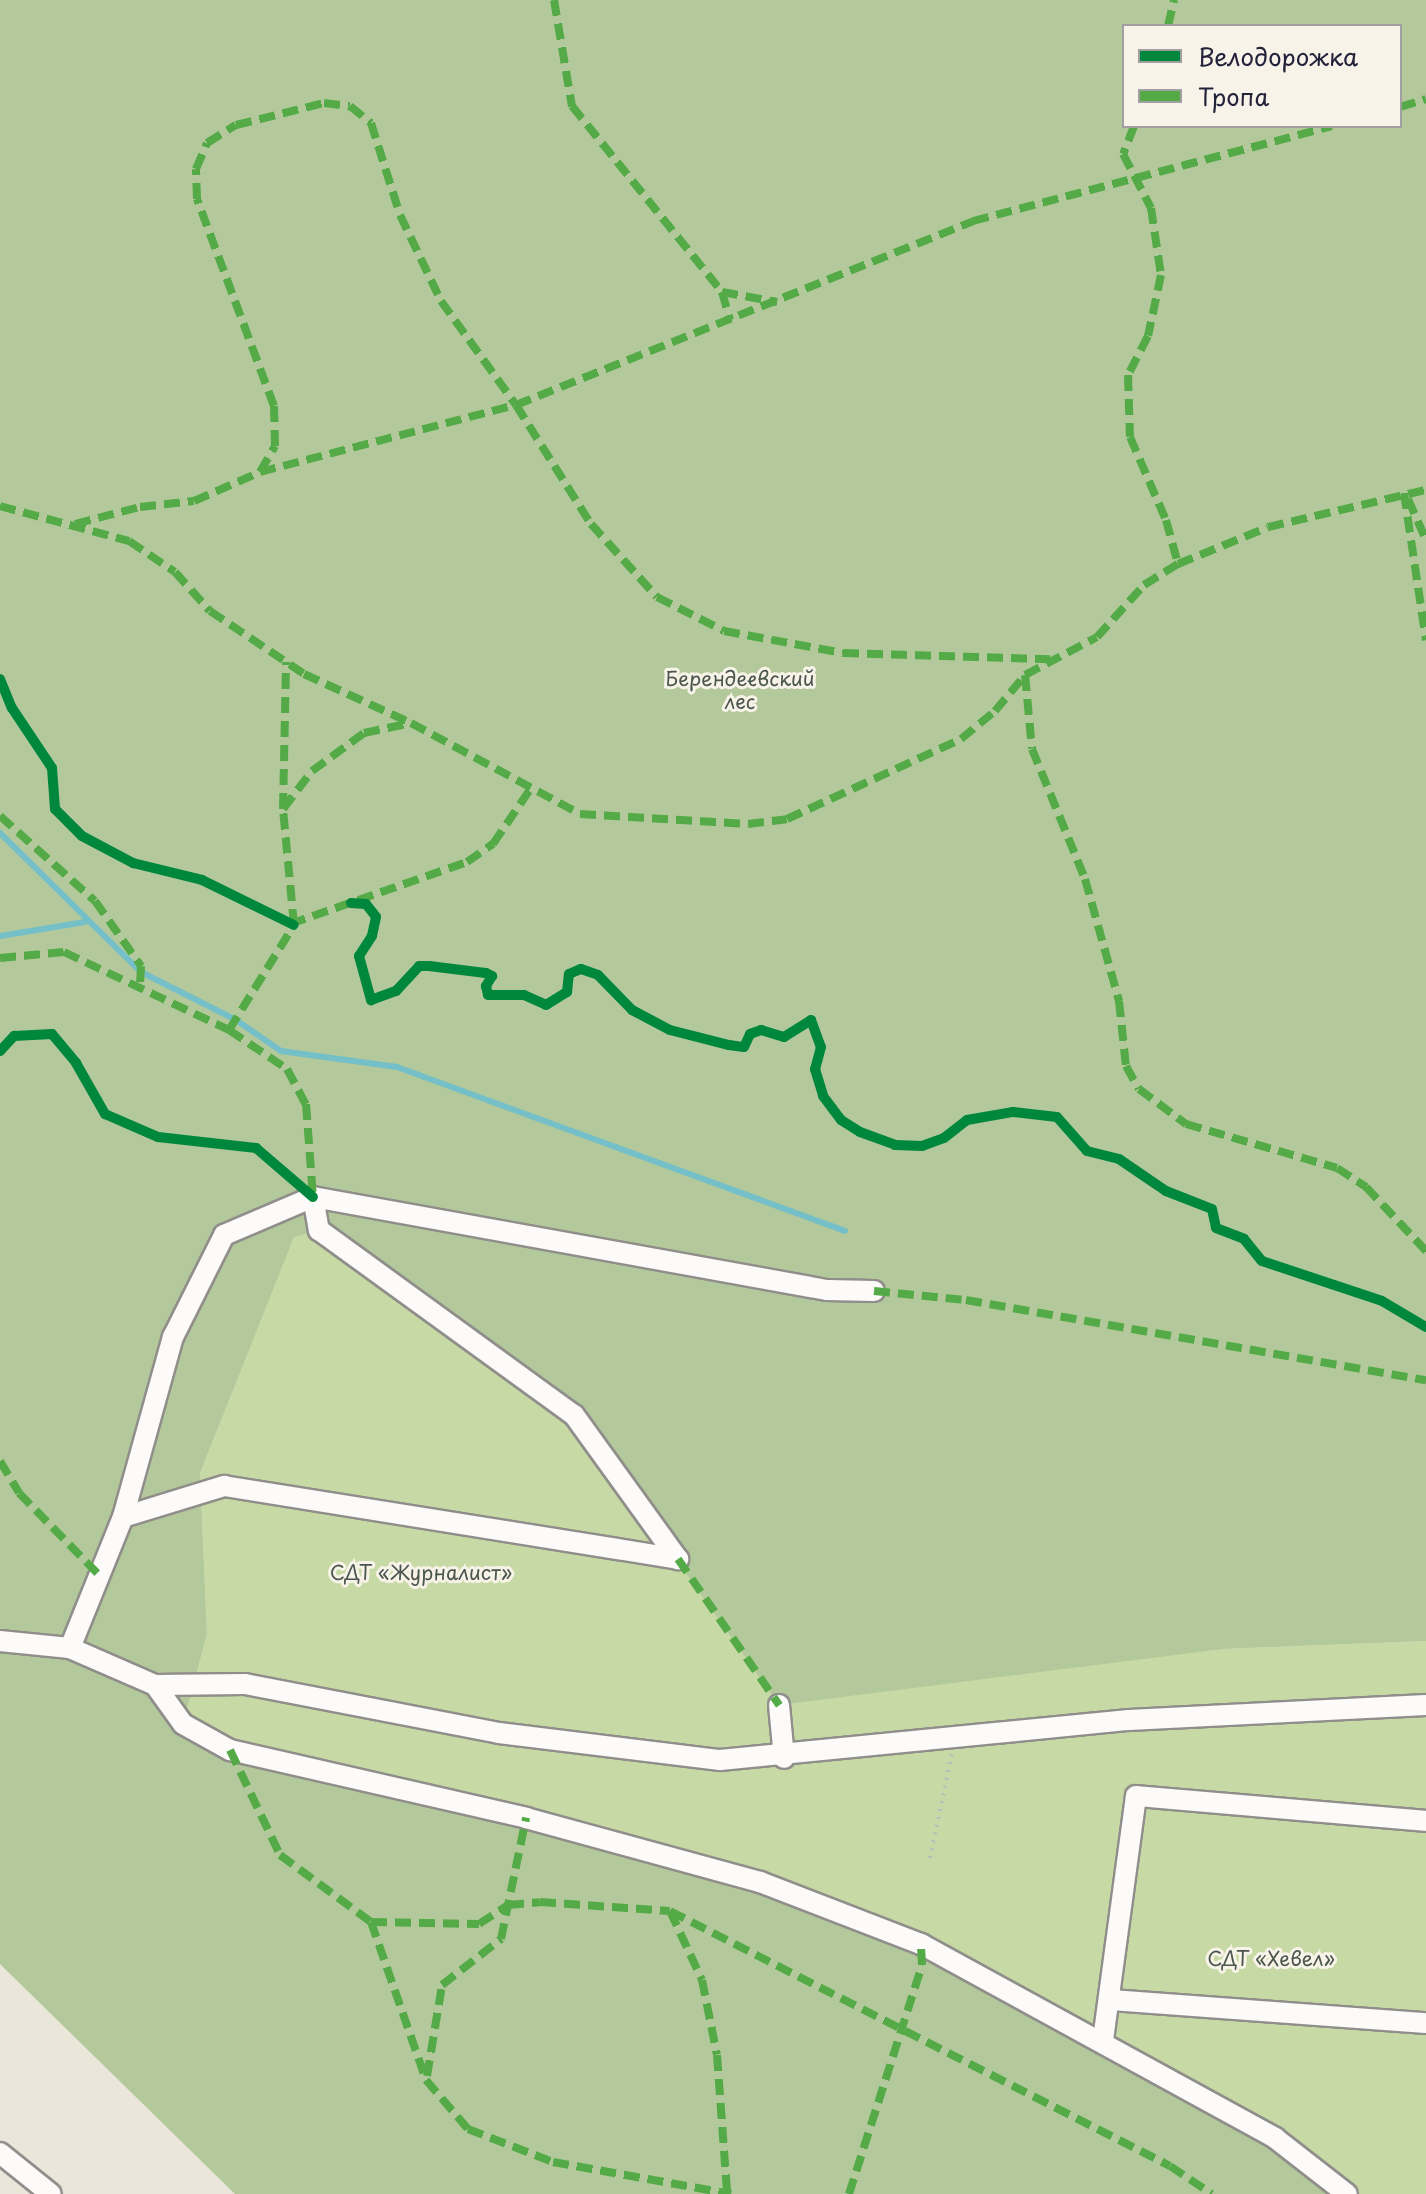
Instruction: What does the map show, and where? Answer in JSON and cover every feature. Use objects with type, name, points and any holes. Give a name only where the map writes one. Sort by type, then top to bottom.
[{"type":"lane","points":[[123,1517],[224,1486],[678,1559],[574,1415],[319,1230],[313,1197]]},
{"type":"lane","points":[[70,1648],[123,1517],[173,1337],[224,1235],[313,1197],[827,1290],[874,1291]]},
{"type":"lane","points":[[0,1641],[70,1648],[155,1685],[245,1684],[499,1733],[720,1760],[784,1758],[1129,1720],[1426,1705]]},
{"type":"lane","points":[[155,1685],[183,1724],[230,1750],[526,1818],[760,1882],[921,1944],[1103,2040],[1275,2138],[1347,2194]]},
{"type":"lane","points":[[779,1705],[784,1758]]},
{"type":"lane","points":[[1103,2040],[1111,2000],[1136,1796],[1426,1821]]},
{"type":"lane","points":[[1111,2000],[1426,2023]]},
{"type":"lane","points":[[0,2153],[51,2194]]},
{"type":"path","points":[[930,1858],[954,1740]]},
{"type":"green space","name":"Берендеевский лес","points":[[0,0],[1426,0],[1426,1641],[1223,1649],[779,1705],[574,1415],[319,1230],[294,1237],[200,1473],[207,1634],[183,1724],[230,1750],[760,1882],[921,1944],[1103,2040],[1347,2194],[235,2194],[0,1964]]},
{"type":"green space","points":[[319,1230],[1223,1649],[1426,1641],[1426,2194],[1347,2194],[230,1750],[183,1724],[207,1634],[200,1473],[294,1236]]},
{"type":"waterway","points":[[0,833],[141,972],[236,1020],[281,1051],[397,1067],[845,1231]]},
{"type":"waterway","points":[[0,936],[85,922]]},
{"type":"marked path","points":[[554,0],[572,106],[722,292],[730,320]]},
{"type":"marked path","points":[[1168,24],[1174,0]]},
{"type":"marked path","points":[[1402,106],[1426,99]]},
{"type":"marked path","points":[[75,524],[140,507],[194,501],[260,472],[275,446],[274,406],[197,199],[196,169],[207,143],[236,125],[324,103],[350,106],[371,123],[400,215],[441,301],[516,405],[591,524],[657,597],[724,631],[843,653],[1050,659]]},
{"type":"marked path","points":[[1133,128],[1123,154],[1151,208],[1161,275],[1148,336],[1128,375],[1130,437],[1166,520],[1178,564]]},
{"type":"marked path","points":[[260,472],[516,405],[973,221],[1324,128]]},
{"type":"marked path","points":[[722,292],[777,302]]},
{"type":"marked path","points":[[0,506],[129,541],[175,572],[210,611],[304,674],[411,723],[580,814],[748,824],[787,819],[961,739],[995,711],[1025,675],[1097,637],[1144,585],[1178,564],[1268,527],[1426,490]]},
{"type":"marked path","points":[[1404,493],[1426,640]]},
{"type":"marked path","points":[[1408,499],[1426,540]]},
{"type":"marked path","points":[[283,809],[286,662]]},
{"type":"marked path","points":[[1025,675],[1032,749],[1085,879],[1119,1001],[1126,1066],[1139,1089],[1186,1124],[1337,1168],[1366,1187],[1426,1251]]},
{"type":"marked path","points":[[229,1030],[294,925],[283,809],[312,771],[364,733],[411,723]]},
{"type":"marked path","points":[[290,924],[467,862],[493,844],[531,788]]},
{"type":"marked path","points":[[0,816],[95,901],[141,966],[140,984]]},
{"type":"marked path","points":[[0,958],[64,952],[229,1030],[287,1069],[306,1104],[313,1197]]},
{"type":"marked path","points":[[874,1291],[966,1300],[1426,1380]]},
{"type":"marked path","points":[[0,1461],[19,1493],[100,1576]]},
{"type":"marked path","points":[[678,1559],[779,1705]]},
{"type":"marked path","points":[[230,1750],[280,1855],[371,1922],[426,2080],[468,2129],[553,2162],[731,2194]]},
{"type":"marked path","points":[[427,2076],[442,1985],[501,1939],[526,1818]]},
{"type":"marked path","points":[[371,1922],[479,1924],[508,1905],[540,1902],[670,1911],[702,1980],[717,2055],[727,2192]]},
{"type":"marked path","points":[[670,1911],[1170,2166],[1212,2194]]},
{"type":"marked path","points":[[849,2194],[922,1965],[921,1944]]},
{"type":"cycle path","points":[[0,679],[12,708],[52,768],[55,809],[82,836],[133,863],[202,880],[294,925]]},
{"type":"cycle path","points":[[351,903],[366,904],[376,917],[372,936],[359,956],[371,1000],[396,991],[419,966],[429,966],[486,973],[492,976],[486,986],[488,995],[524,995],[546,1005],[567,992],[569,974],[581,969],[598,975],[632,1010],[670,1030],[729,1045],[744,1047],[750,1034],[761,1030],[784,1037],[811,1020],[821,1047],[815,1069],[823,1096],[841,1120],[860,1132],[895,1145],[922,1146],[944,1138],[967,1120],[1013,1112],[1057,1117],[1087,1151],[1119,1159],[1166,1191],[1212,1209],[1216,1228],[1244,1239],[1262,1261],[1382,1301],[1426,1327]]},
{"type":"cycle path","points":[[0,1051],[14,1036],[52,1034],[76,1063],[105,1114],[158,1137],[256,1148],[313,1197]]},
{"type":"park label","name":"СДТ «Журналист»","points":[[421,1572]]},
{"type":"park label","name":"СДТ «Хевел»","points":[[1271,1958]]}]
